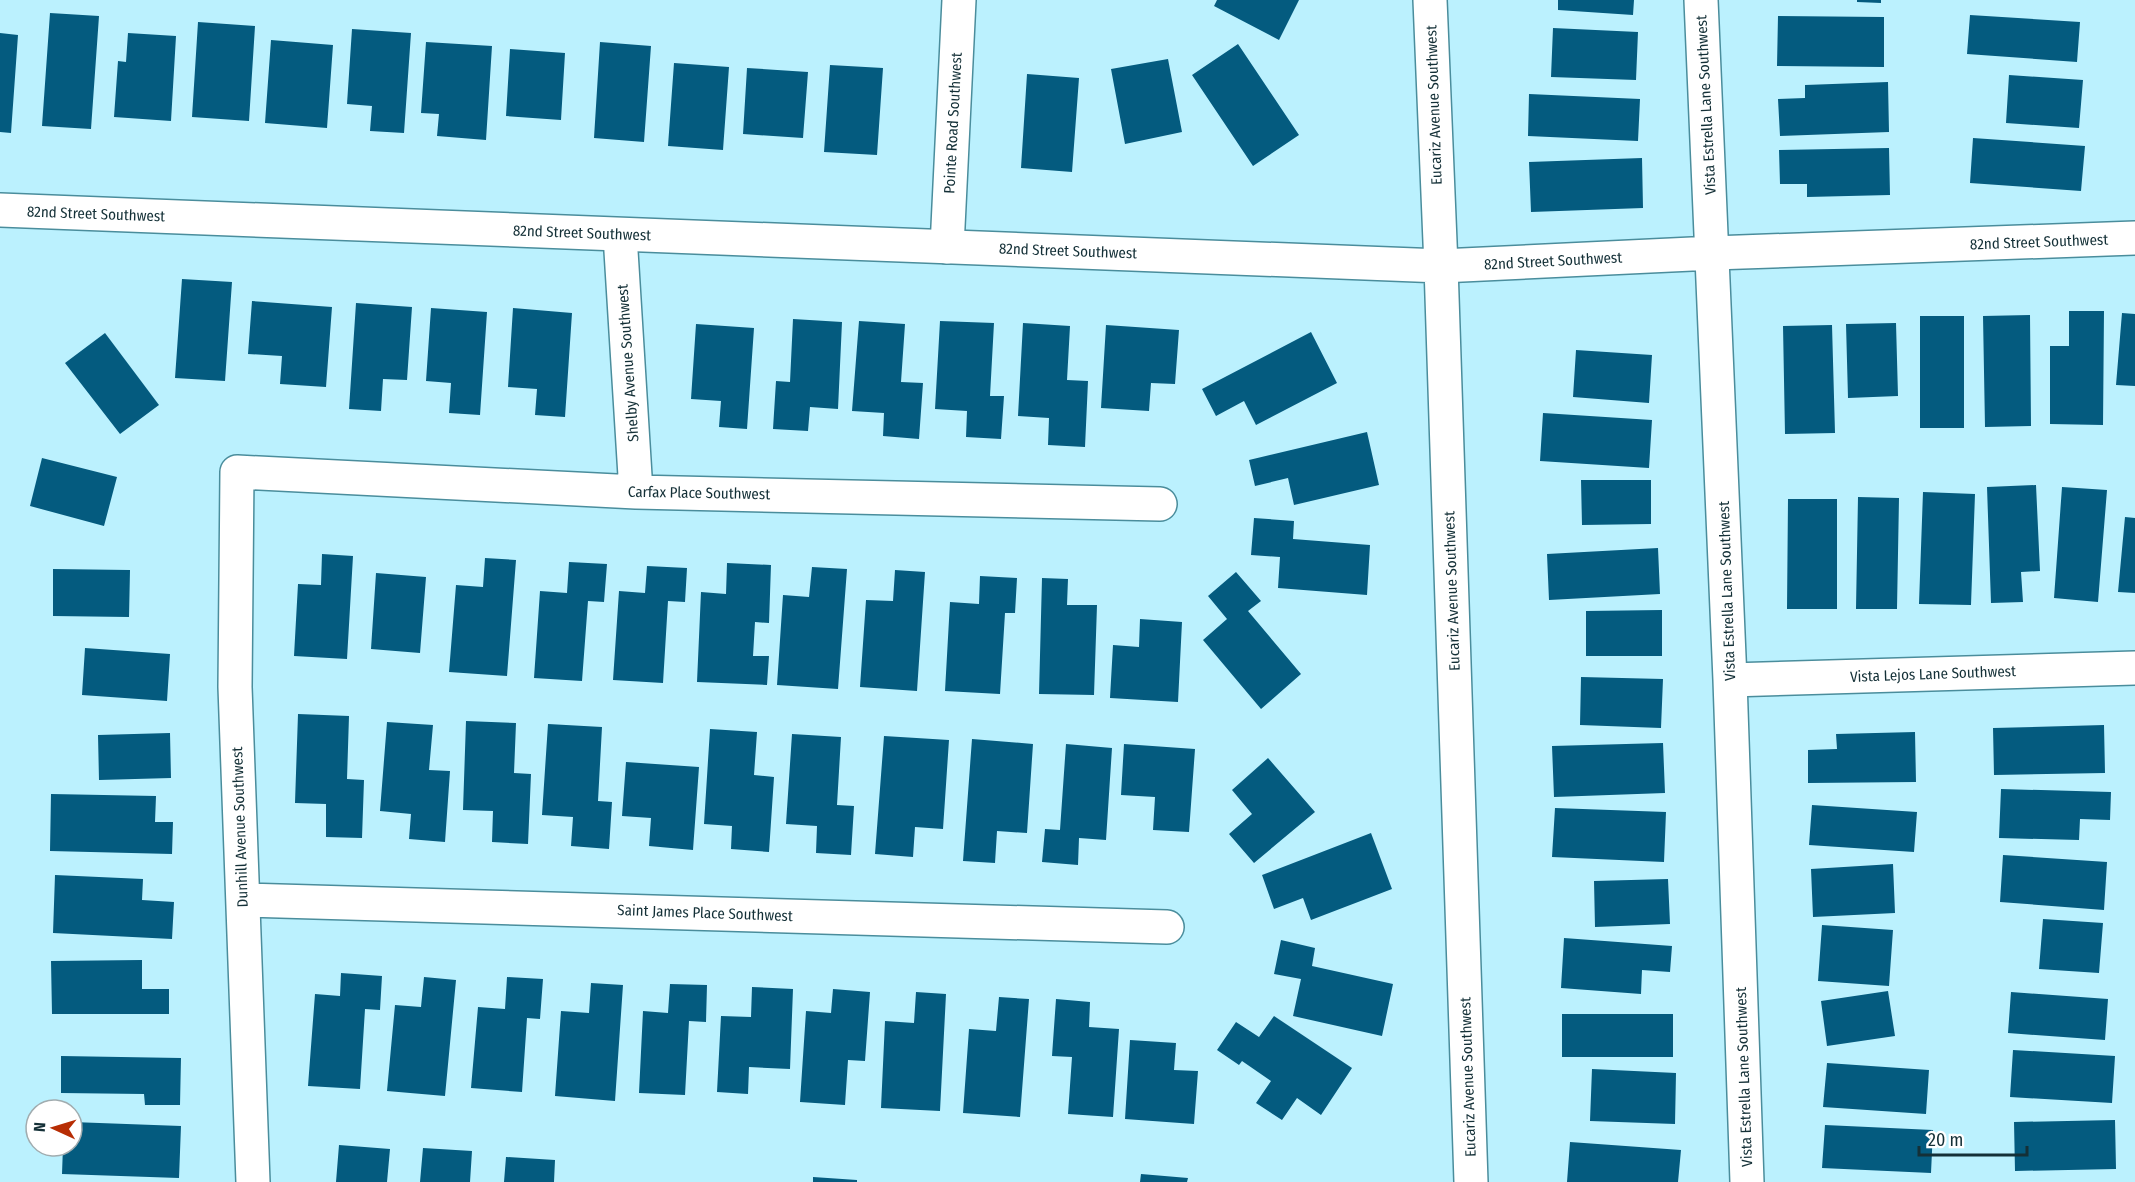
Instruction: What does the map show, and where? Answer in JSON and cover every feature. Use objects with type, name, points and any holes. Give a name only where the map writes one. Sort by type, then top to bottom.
[{"type":"street","name":"Pointe Road Southwest","points":[[947,246],[959,0]]},
{"type":"street","name":"Eucariz Avenue Southwest","points":[[1430,0],[1471,1182]]},
{"type":"street","name":"Vista Estrella Lane Southwest","points":[[1701,0],[1730,680],[1747,1182]]},
{"type":"street","name":"82nd Street Southwest","points":[[0,210],[1441,266],[1713,253],[2135,238]]},
{"type":"street","name":"Shelby Avenue Southwest","points":[[620,234],[636,492]]},
{"type":"street","name":"Carfax Place Southwest","points":[[237,472],[636,492],[1161,504]]},
{"type":"street","name":"Dunhill Avenue Southwest","points":[[237,472],[235,687],[253,1182]]},
{"type":"street","name":"Vista Lejos Lane Southwest","points":[[1730,680],[2135,668]]},
{"type":"street","name":"Saint James Place Southwest","points":[[243,900],[1167,927]]},
{"type":"building","points":[[1217,0],[1299,0],[1279,40],[1214,6]]},
{"type":"building","points":[[1558,0],[1634,0],[1633,15],[1558,10]]},
{"type":"building","points":[[1857,0],[1881,0],[1881,3],[1857,2]]},
{"type":"building","points":[[50,13],[99,16],[91,129],[42,126]]},
{"type":"building","points":[[1970,15],[2080,22],[2077,62],[1967,54]]},
{"type":"building","points":[[1778,16],[1884,17],[1884,67],[1777,66]]},
{"type":"building","points":[[198,22],[255,26],[249,121],[192,117]]},
{"type":"building","points":[[1553,28],[1638,32],[1636,80],[1551,77]]},
{"type":"building","points":[[352,29],[411,33],[404,133],[370,131],[372,106],[347,104]]},
{"type":"building","points":[[0,33],[18,35],[11,133],[0,132]]},
{"type":"building","points":[[128,33],[176,36],[171,121],[114,117],[118,61],[126,62]]},
{"type":"building","points":[[271,40],[333,45],[327,128],[265,123]]},
{"type":"building","points":[[426,42],[492,46],[486,140],[437,136],[439,114],[421,113]]},
{"type":"building","points":[[600,42],[651,46],[644,142],[594,138]]},
{"type":"building","points":[[1238,44],[1299,135],[1253,166],[1192,75]]},
{"type":"building","points":[[510,49],[565,53],[561,120],[506,116]]},
{"type":"building","points":[[1168,59],[1182,132],[1125,144],[1111,69]]},
{"type":"building","points":[[674,63],[729,67],[723,150],[668,146]]},
{"type":"building","points":[[830,65],[883,68],[877,155],[824,152]]},
{"type":"building","points":[[747,68],[808,72],[803,138],[743,134]]},
{"type":"building","points":[[1027,74],[1079,78],[1072,172],[1021,168]]},
{"type":"building","points":[[2009,75],[2083,80],[2079,128],[2006,123]]},
{"type":"building","points":[[1888,82],[1889,132],[1780,136],[1778,99],[1805,98],[1805,85]]},
{"type":"building","points":[[1529,94],[1640,99],[1638,141],[1528,136]]},
{"type":"building","points":[[1973,138],[2085,146],[2081,191],[1970,183]]},
{"type":"building","points":[[1889,148],[1890,195],[1807,197],[1807,184],[1780,184],[1779,150]]},
{"type":"building","points":[[1642,158],[1643,208],[1531,212],[1529,162]]},
{"type":"building","points":[[182,279],[232,282],[225,381],[175,378]]},
{"type":"building","points":[[252,301],[332,307],[326,387],[280,384],[282,356],[248,354]]},
{"type":"building","points":[[356,303],[412,307],[407,380],[383,379],[381,411],[349,409]]},
{"type":"building","points":[[431,308],[487,312],[480,415],[449,413],[451,383],[426,381]]},
{"type":"building","points":[[513,308],[572,313],[565,417],[535,415],[537,389],[508,387]]},
{"type":"building","points":[[2069,311],[2104,311],[2103,425],[2050,424],[2050,346],[2069,346]]},
{"type":"building","points":[[2122,313],[2135,314],[2135,386],[2116,385]]},
{"type":"building","points":[[2030,315],[2031,426],[1985,427],[1983,316]]},
{"type":"building","points":[[1920,316],[1964,316],[1964,428],[1920,428]]},
{"type":"building","points":[[793,319],[842,322],[838,409],[810,407],[808,431],[773,429],[776,381],[790,382]]},
{"type":"building","points":[[859,321],[905,324],[901,382],[923,383],[919,439],[883,436],[884,413],[852,411]]},
{"type":"building","points":[[940,321],[994,323],[990,396],[1004,396],[1001,439],[966,437],[967,411],[935,409]]},
{"type":"building","points":[[1023,323],[1070,326],[1067,380],[1088,381],[1085,447],[1048,445],[1049,418],[1018,416]]},
{"type":"building","points":[[1896,323],[1898,396],[1848,398],[1846,324]]},
{"type":"building","points":[[696,324],[754,328],[747,429],[719,427],[721,401],[691,399]]},
{"type":"building","points":[[1106,325],[1179,330],[1175,384],[1151,383],[1149,411],[1101,408]]},
{"type":"building","points":[[1832,325],[1835,433],[1785,434],[1783,326]]},
{"type":"building","points":[[1311,332],[1337,383],[1256,425],[1244,401],[1216,416],[1202,389]]},
{"type":"building","points":[[105,333],[159,405],[120,434],[65,363]]},
{"type":"building","points":[[1576,350],[1652,355],[1649,403],[1573,397]]},
{"type":"building","points":[[1543,413],[1652,420],[1649,468],[1540,461]]},
{"type":"building","points":[[1367,432],[1379,485],[1294,505],[1288,478],[1255,486],[1249,460]]},
{"type":"building","points":[[42,458],[117,477],[104,526],[30,506]]},
{"type":"building","points":[[1581,480],[1651,480],[1651,524],[1582,525]]},
{"type":"building","points":[[2036,485],[2040,571],[2021,572],[2023,602],[1991,603],[1987,487]]},
{"type":"building","points":[[2062,487],[2107,490],[2098,602],[2054,598]]},
{"type":"building","points":[[1923,492],[1975,494],[1971,605],[1919,604]]},
{"type":"building","points":[[1858,497],[1899,498],[1897,609],[1856,609]]},
{"type":"building","points":[[1788,499],[1837,499],[1837,609],[1787,609]]},
{"type":"building","points":[[2125,517],[2135,518],[2135,593],[2118,592]]},
{"type":"building","points":[[1254,518],[1294,521],[1293,539],[1370,545],[1367,595],[1278,588],[1280,557],[1251,555]]},
{"type":"building","points":[[1658,548],[1660,594],[1549,600],[1547,554]]},
{"type":"building","points":[[322,554],[353,556],[347,659],[294,656],[298,584],[321,585]]},
{"type":"building","points":[[485,558],[516,560],[507,676],[449,672],[456,585],[483,587]]},
{"type":"building","points":[[569,562],[607,564],[604,602],[588,601],[582,681],[534,678],[540,591],[567,593]]},
{"type":"building","points":[[727,563],[771,565],[769,623],[755,622],[753,656],[769,656],[767,685],[697,682],[701,592],[726,594]]},
{"type":"building","points":[[647,566],[687,568],[685,602],[668,601],[663,683],[613,680],[619,591],[645,593]]},
{"type":"building","points":[[812,567],[847,569],[838,689],[777,685],[783,595],[809,597]]},
{"type":"building","points":[[53,569],[130,570],[129,617],[53,616]]},
{"type":"building","points":[[895,570],[925,572],[917,691],[860,687],[866,600],[893,601]]},
{"type":"building","points":[[1236,572],[1261,601],[1248,611],[1301,674],[1261,709],[1203,640],[1227,619],[1208,596]]},
{"type":"building","points":[[376,573],[426,577],[420,653],[371,649]]},
{"type":"building","points":[[980,576],[1017,578],[1015,613],[1005,613],[1000,694],[945,691],[950,602],[979,604]]},
{"type":"building","points":[[1042,578],[1068,579],[1067,605],[1097,605],[1094,695],[1039,694]]},
{"type":"building","points":[[1662,610],[1662,656],[1586,656],[1586,611]]},
{"type":"building","points":[[1140,619],[1182,622],[1178,702],[1110,698],[1113,645],[1139,647]]},
{"type":"building","points":[[85,648],[170,654],[167,701],[82,695]]},
{"type":"building","points":[[1581,677],[1663,679],[1661,728],[1580,725]]},
{"type":"building","points":[[298,714],[349,716],[347,779],[364,780],[362,838],[326,837],[326,804],[295,803]]},
{"type":"building","points":[[466,721],[516,723],[514,773],[531,774],[528,844],[492,842],[493,811],[463,810]]},
{"type":"building","points":[[387,722],[433,725],[429,770],[450,771],[445,842],[409,839],[411,814],[380,811]]},
{"type":"building","points":[[548,724],[602,727],[598,801],[612,802],[609,849],[571,846],[573,817],[542,815]]},
{"type":"building","points":[[2104,725],[2105,773],[1994,775],[1993,728]]},
{"type":"building","points":[[710,729],[757,732],[754,775],[774,777],[769,852],[731,849],[732,826],[704,824]]},
{"type":"building","points":[[1915,732],[1916,782],[1808,783],[1808,750],[1837,749],[1836,734]]},
{"type":"building","points":[[170,733],[171,778],[99,780],[98,735]]},
{"type":"building","points":[[792,734],[841,737],[837,805],[854,806],[851,855],[816,853],[817,826],[786,824]]},
{"type":"building","points":[[884,736],[949,740],[943,829],[915,827],[913,857],[875,854]]},
{"type":"building","points":[[972,739],[1033,744],[1027,833],[997,831],[995,863],[963,861]]},
{"type":"building","points":[[1663,743],[1665,793],[1554,797],[1552,746]]},
{"type":"building","points":[[1066,744],[1112,748],[1106,840],[1079,838],[1078,865],[1042,862],[1045,829],[1060,830]]},
{"type":"building","points":[[1124,744],[1195,749],[1189,832],[1153,830],[1155,797],[1121,795]]},
{"type":"building","points":[[1268,758],[1315,812],[1254,863],[1229,834],[1252,814],[1232,790]]},
{"type":"building","points":[[626,762],[699,767],[693,850],[649,846],[651,818],[622,816]]},
{"type":"building","points":[[2001,789],[2111,792],[2110,820],[2080,819],[2079,840],[1999,838]]},
{"type":"building","points":[[51,794],[156,796],[155,822],[173,822],[172,854],[50,851]]},
{"type":"building","points":[[1812,805],[1917,812],[1914,852],[1809,845]]},
{"type":"building","points":[[1555,808],[1666,812],[1664,862],[1552,857]]},
{"type":"building","points":[[1371,833],[1392,889],[1311,920],[1303,898],[1274,909],[1262,875]]},
{"type":"building","points":[[2003,855],[2107,862],[2104,910],[2000,902]]},
{"type":"building","points":[[1893,864],[1895,913],[1813,917],[1811,869]]},
{"type":"building","points":[[55,875],[143,879],[142,900],[174,902],[172,939],[53,933]]},
{"type":"building","points":[[1668,879],[1670,924],[1595,927],[1594,881]]},
{"type":"building","points":[[2043,919],[2103,923],[2099,973],[2039,969]]},
{"type":"building","points":[[1822,925],[1893,930],[1889,986],[1818,981]]},
{"type":"building","points":[[1564,938],[1672,946],[1670,972],[1642,970],[1641,994],[1561,988]]},
{"type":"building","points":[[1281,940],[1315,948],[1312,966],[1393,984],[1382,1036],[1293,1016],[1301,979],[1274,974]]},
{"type":"building","points":[[142,960],[142,989],[169,989],[169,1014],[52,1014],[51,961]]},
{"type":"building","points":[[341,973],[382,976],[380,1010],[365,1009],[360,1089],[308,1086],[315,994],[340,996]]},
{"type":"building","points":[[424,977],[456,980],[445,1096],[387,1091],[395,1005],[421,1007]]},
{"type":"building","points":[[507,977],[543,979],[540,1019],[527,1018],[522,1092],[471,1088],[478,1007],[505,1009]]},
{"type":"building","points":[[591,983],[623,985],[615,1101],[555,1096],[561,1011],[589,1013]]},
{"type":"building","points":[[670,984],[707,985],[706,1022],[689,1021],[685,1095],[639,1093],[643,1011],[668,1013]]},
{"type":"building","points":[[752,987],[793,989],[790,1069],[749,1067],[748,1094],[717,1092],[721,1016],[751,1017]]},
{"type":"building","points":[[833,989],[870,992],[865,1061],[848,1060],[845,1105],[800,1102],[806,1011],[831,1013]]},
{"type":"building","points":[[1888,991],[1895,1036],[1827,1046],[1821,1001]]},
{"type":"building","points":[[916,992],[946,994],[940,1111],[881,1108],[885,1021],[914,1023]]},
{"type":"building","points":[[2011,992],[2108,999],[2105,1040],[2008,1033]]},
{"type":"building","points":[[999,997],[1029,999],[1020,1117],[963,1113],[969,1029],[996,1031]]},
{"type":"building","points":[[1056,999],[1090,1002],[1089,1027],[1119,1029],[1113,1117],[1068,1114],[1072,1057],[1052,1056]]},
{"type":"building","points":[[1562,1014],[1673,1014],[1673,1057],[1562,1057]]},
{"type":"building","points":[[1274,1016],[1352,1068],[1321,1115],[1297,1098],[1282,1120],[1256,1103],[1271,1081],[1242,1061],[1239,1065],[1217,1050],[1236,1022],[1259,1037]]},
{"type":"building","points":[[1130,1040],[1176,1043],[1174,1070],[1198,1071],[1194,1124],[1125,1119]]},
{"type":"building","points":[[2013,1050],[2115,1056],[2112,1103],[2010,1097]]},
{"type":"building","points":[[61,1056],[181,1058],[180,1105],[145,1105],[144,1094],[61,1093]]},
{"type":"building","points":[[1827,1063],[1929,1070],[1926,1114],[1823,1107]]},
{"type":"building","points":[[1592,1069],[1676,1073],[1675,1124],[1590,1121]]},
{"type":"building","points":[[2115,1120],[2116,1169],[2015,1171],[2014,1122]]},
{"type":"building","points":[[84,1122],[181,1126],[179,1178],[62,1174],[63,1158],[84,1158]]},
{"type":"building","points":[[1825,1125],[1933,1130],[1931,1173],[1822,1168]]},
{"type":"building","points":[[1570,1142],[1681,1150],[1678,1182],[1567,1182]]},
{"type":"building","points":[[339,1145],[390,1149],[387,1182],[336,1182]]},
{"type":"building","points":[[423,1148],[472,1151],[470,1182],[420,1182]]},
{"type":"building","points":[[506,1157],[555,1160],[554,1182],[504,1182]]},
{"type":"building","points":[[1141,1174],[1188,1178],[1187,1182],[1140,1182]]},
{"type":"building","points":[[813,1177],[857,1180],[857,1182],[813,1182]]}]
